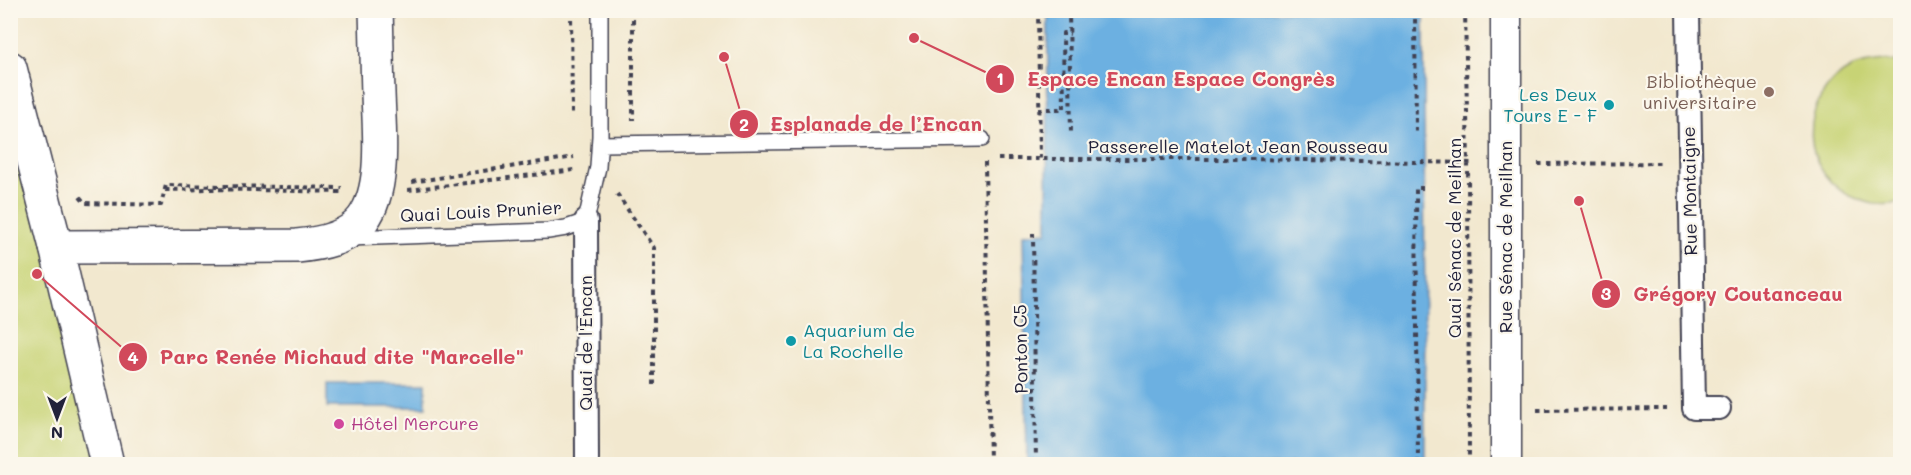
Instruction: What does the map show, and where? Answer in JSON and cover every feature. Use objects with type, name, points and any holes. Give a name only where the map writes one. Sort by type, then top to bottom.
[{"type":"street","points":[[56,247],[297,246],[318,244],[336,238],[362,220],[369,209],[375,189],[379,142],[376,10]]},
{"type":"street","name":"Rue Sénac de Meilhan","points":[[1506,10],[1506,465]]},
{"type":"street","name":"Rue Montaigne","points":[[1688,10],[1694,408]]},
{"type":"street","points":[[10,69],[56,247],[108,465]]},
{"type":"street","name":"Quai de l'Encan","points":[[586,221],[587,465]]},
{"type":"street","points":[[1694,408],[1719,408]]},
{"type":"lane","name":"Quai Louis Prunier","points":[[336,238],[548,231],[586,221],[598,166],[600,144],[600,55]]},
{"type":"lane","points":[[600,144],[982,139]]},
{"type":"path","points":[[571,10],[572,124]]},
{"type":"path","points":[[633,10],[634,144]]},
{"type":"path","points":[[1038,10],[1040,160]]},
{"type":"path","points":[[1069,10],[1071,135]]},
{"type":"path","points":[[1415,10],[1416,136]]},
{"type":"path","name":"Quai Sénac de Meilhan","points":[[1465,10],[1469,465]]},
{"type":"path","points":[[1038,109],[1064,109],[1063,33],[1070,34]]},
{"type":"path","points":[[572,146],[572,158]]},
{"type":"path","points":[[165,190],[375,189],[579,158]]},
{"type":"path","points":[[985,159],[990,465]]},
{"type":"path","name":"Passerelle Matelot Jean Rousseau","points":[[996,159],[1249,159],[1507,164],[1690,163]]},
{"type":"path","points":[[85,203],[161,205],[166,185],[375,189],[398,192],[598,166],[654,248],[654,388]]},
{"type":"path","points":[[1418,465],[1416,188],[1423,188]]},
{"type":"path","name":"Ponton C5","points":[[1032,233],[1036,465]]},
{"type":"path","points":[[1506,410],[1694,408]]},
{"type":"green space","points":[[1885,61],[1900,63],[1900,202],[1880,204],[1860,200],[1840,189],[1825,174],[1815,156],[1812,136],[1813,116],[1821,97],[1834,80],[1853,67]]},
{"type":"green space","points":[[10,68],[107,464],[11,464]]},
{"type":"water","points":[[1048,11],[1424,11],[1425,464],[1027,464],[1023,234],[1047,232]]},
{"type":"water","points":[[327,383],[426,383],[426,407],[327,407]]},
{"type":"place","name":"Espace Encan Espace Congrès","points":[[914,38]]},
{"type":"place","name":"Esplanade de l’Encan","points":[[724,57]]},
{"type":"place","name":"Bibliothèque universitaire","points":[[1769,92]]},
{"type":"place","name":"Les Deux Tours E - F","points":[[1609,105]]},
{"type":"place","name":"Grégory Coutanceau","points":[[1579,201]]},
{"type":"place","name":"Parc Renée Michaud dite \"Marcelle\"","points":[[37,274]]},
{"type":"place","name":"Aquarium de La Rochelle","points":[[791,341]]},
{"type":"place","name":"Hôtel Mercure","points":[[339,424]]}]
